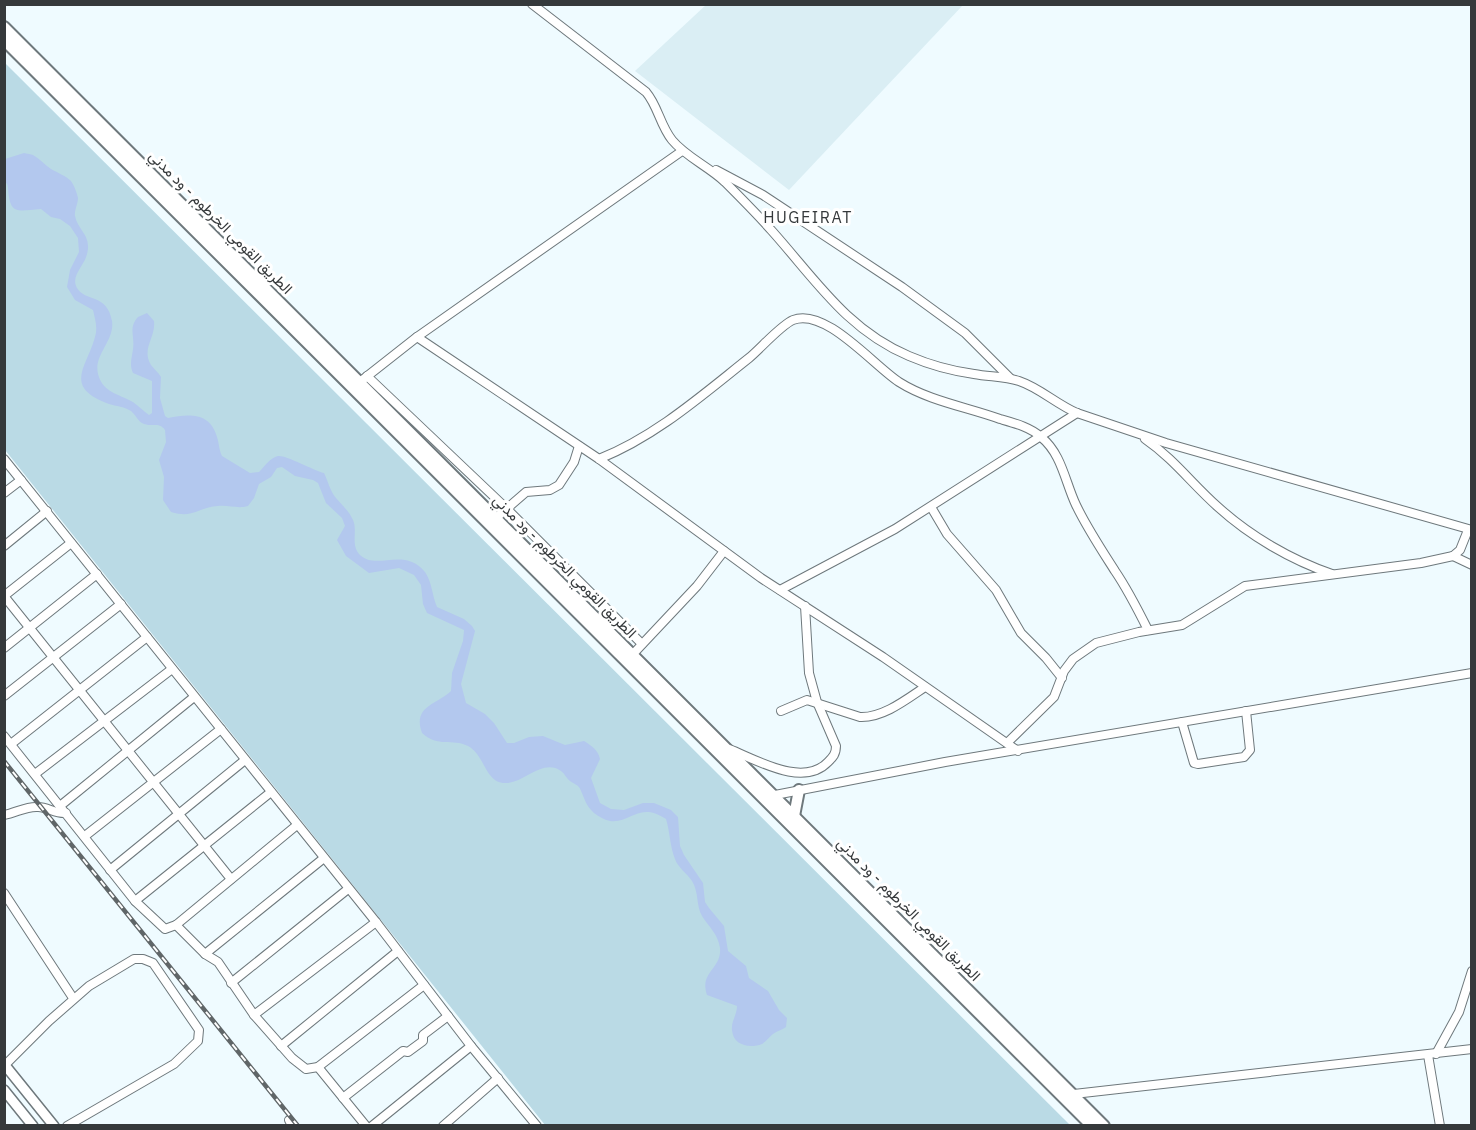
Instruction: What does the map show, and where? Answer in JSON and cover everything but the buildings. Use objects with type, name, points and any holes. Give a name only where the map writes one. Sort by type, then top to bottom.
[{"type":"highway","name":"الطريق القومي الخرطوم - ود مدني","points":[[4,27],[633,654],[727,749],[769,796],[794,816],[1104,1125]]},
{"type":"highway","name":"الطريق القومي الخرطوم - ود مدني","points":[[4,40],[360,381],[1092,1125]]},
{"type":"highway","points":[[794,816],[799,790]]},
{"type":"main road","points":[[5,1064],[54,1125]]},
{"type":"main road","points":[[4,1090],[33,1125]]},
{"type":"street","points":[[532,4],[646,92],[664,128],[682,152],[763,195],[911,293],[965,333],[1010,378]]},
{"type":"street","points":[[642,644],[507,510],[360,381],[417,337],[682,152]]},
{"type":"street","points":[[704,164],[723,180],[772,231],[814,283],[862,328],[885,345],[951,371],[1010,378],[1029,384],[1063,407],[1138,434],[1470,530],[1460,550],[1453,556],[1395,567],[1245,586],[1182,625],[1106,640],[1087,648],[1073,659],[1054,698],[1006,743]]},
{"type":"street","points":[[599,459],[654,432],[691,405],[786,325],[799,318],[823,322],[830,325],[897,381],[909,388],[947,403],[1014,423],[1041,437],[1054,453],[1076,505],[1130,595],[1148,630]]},
{"type":"street","points":[[417,337],[599,459],[780,590],[1018,750]]},
{"type":"street","points":[[780,590],[895,530],[1077,413]]},
{"type":"street","points":[[1138,434],[1166,454],[1211,500],[1240,525],[1298,560],[1334,574]]},
{"type":"street","points":[[496,518],[526,492],[550,490],[559,484],[574,462],[579,446]]},
{"type":"street","points":[[4,459],[376,922],[471,1046],[537,1125]]},
{"type":"street","points":[[4,493],[21,480]]},
{"type":"street","points":[[931,507],[946,534],[996,590],[1016,626],[1062,678]]},
{"type":"street","points":[[4,546],[47,512]]},
{"type":"street","points":[[71,543],[5,596],[231,879]]},
{"type":"street","points":[[633,654],[697,586],[724,551]]},
{"type":"street","points":[[1453,556],[1472,565]]},
{"type":"street","points":[[4,648],[97,574]]},
{"type":"street","points":[[4,696],[121,604]]},
{"type":"street","points":[[727,749],[789,772],[807,774],[824,766],[836,750],[817,702],[807,666],[805,606]]},
{"type":"street","points":[[11,744],[147,637]]},
{"type":"street","points":[[35,774],[172,669]]},
{"type":"street","points":[[769,796],[868,776],[1472,673]]},
{"type":"street","points":[[781,711],[800,701],[807,700],[860,717],[868,717],[891,708],[925,687]]},
{"type":"street","points":[[4,815],[34,807],[59,813],[128,751],[195,697]]},
{"type":"street","points":[[1182,722],[1194,763],[1244,757],[1250,750],[1246,711]]},
{"type":"street","points":[[85,836],[221,729]]},
{"type":"street","points":[[4,736],[135,901],[165,929],[176,925],[297,825]]},
{"type":"street","points":[[110,870],[245,760]]},
{"type":"street","points":[[135,901],[271,792]]},
{"type":"street","points":[[205,954],[324,858]]},
{"type":"street","points":[[231,982],[348,889]]},
{"type":"street","points":[[4,892],[73,998]]},
{"type":"street","points":[[254,1015],[376,922]]},
{"type":"street","points":[[176,925],[205,954],[218,962],[254,1015],[281,1046],[300,1065],[312,1069],[318,1067],[424,985]]},
{"type":"street","points":[[281,1046],[398,951]]},
{"type":"street","points":[[5,1064],[73,998],[89,986],[134,959],[143,959],[156,966],[199,1030],[200,1036],[195,1045],[174,1064],[67,1125]]},
{"type":"street","points":[[1440,1125],[1432,1055],[1459,1012],[1472,971]]},
{"type":"street","points":[[343,1098],[403,1051],[408,1052],[423,1041],[423,1035],[448,1016]]},
{"type":"street","points":[[372,1125],[471,1046]]},
{"type":"street","points":[[1074,1094],[1472,1049]]},
{"type":"street","points":[[318,1067],[366,1125]]},
{"type":"street","points":[[443,1125],[498,1078]]},
{"type":"shaded area","points":[[707,4],[963,5],[789,190],[635,71]]},
{"type":"shaded area","points":[[4,62],[1070,1125],[545,1125],[5,450]]},
{"type":"water","points":[[24,153],[33,155],[69,179],[76,191],[78,198],[75,216],[88,242],[88,248],[75,284],[85,295],[106,306],[112,321],[110,336],[100,356],[97,369],[104,386],[133,402],[149,415],[152,413],[152,381],[133,373],[131,364],[133,325],[138,317],[147,313],[154,321],[148,359],[161,377],[160,398],[165,416],[168,418],[191,416],[204,419],[214,429],[222,456],[250,473],[259,472],[270,460],[278,456],[324,473],[334,495],[353,520],[355,547],[360,555],[374,561],[400,559],[417,564],[425,572],[431,584],[437,607],[464,619],[472,626],[475,631],[461,684],[466,703],[485,714],[507,743],[543,736],[565,745],[584,741],[594,748],[600,759],[591,778],[600,803],[611,809],[624,810],[643,803],[654,803],[671,810],[678,817],[680,846],[703,883],[705,902],[724,926],[728,951],[746,966],[749,978],[768,991],[779,1010],[787,1018],[786,1027],[773,1034],[762,1044],[747,1046],[742,1044],[735,1039],[732,1030],[737,1006],[707,995],[706,981],[718,961],[719,943],[700,912],[692,881],[675,859],[666,819],[648,812],[617,821],[606,820],[591,810],[579,787],[561,771],[554,768],[540,769],[512,782],[498,782],[489,774],[474,750],[468,746],[439,742],[422,733],[420,717],[423,711],[451,691],[452,673],[463,641],[464,630],[427,613],[423,604],[421,585],[414,575],[399,568],[369,573],[346,556],[337,540],[345,526],[342,518],[326,503],[318,483],[295,476],[282,467],[277,468],[271,477],[259,484],[248,506],[211,507],[185,514],[171,512],[163,500],[164,477],[159,460],[166,442],[165,430],[158,425],[144,424],[129,410],[95,397],[86,391],[82,383],[81,375],[95,337],[96,327],[93,310],[75,300],[67,287],[70,270],[79,252],[78,238],[70,226],[60,219],[51,217],[41,209],[20,210],[10,203],[4,179],[5,159]]},
{"type":"railway","points":[[4,761],[298,1126]]},
{"type":"district","name":"HUGEIRAT","points":[[808,217]]}]
